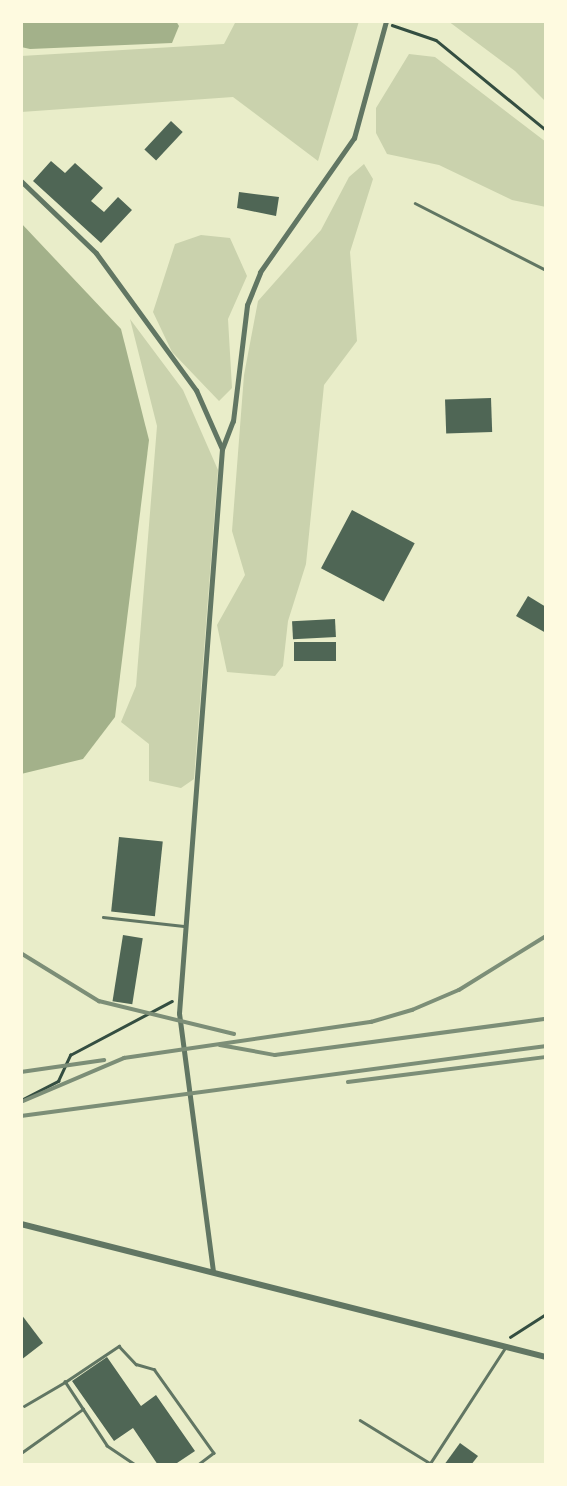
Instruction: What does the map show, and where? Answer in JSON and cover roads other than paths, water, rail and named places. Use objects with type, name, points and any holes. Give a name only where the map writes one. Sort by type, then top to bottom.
[{"type":"street","points":[[213,1270],[180,1054],[180,996],[222,449],[233,421],[247,305],[260,272],[354,138],[386,22]]},
{"type":"street","points":[[21,181],[96,253],[196,390],[222,449]]},
{"type":"street","points":[[21,1224],[213,1270],[546,1357]]},
{"type":"lane","points":[[415,203],[546,270]]},
{"type":"lane","points":[[103,917],[186,926]]},
{"type":"lane","points":[[360,1420],[429,1464],[507,1345]]},
{"type":"lane","points":[[24,1406],[119,1346],[135,1364],[154,1369],[214,1453],[198,1465]]},
{"type":"lane","points":[[65,1382],[107,1446],[135,1465]]},
{"type":"lane","points":[[21,1453],[83,1409]]},
{"type":"railway","points":[[21,1102],[124,1058],[371,1022],[412,1010],[459,990],[546,936]]},
{"type":"railway","points":[[21,953],[99,1001],[234,1034]]},
{"type":"railway","points":[[220,1045],[275,1055],[546,1019]]},
{"type":"railway","points":[[21,1116],[546,1046]]},
{"type":"railway","points":[[348,1082],[546,1057]]},
{"type":"railway","points":[[21,1072],[104,1060]]}]
